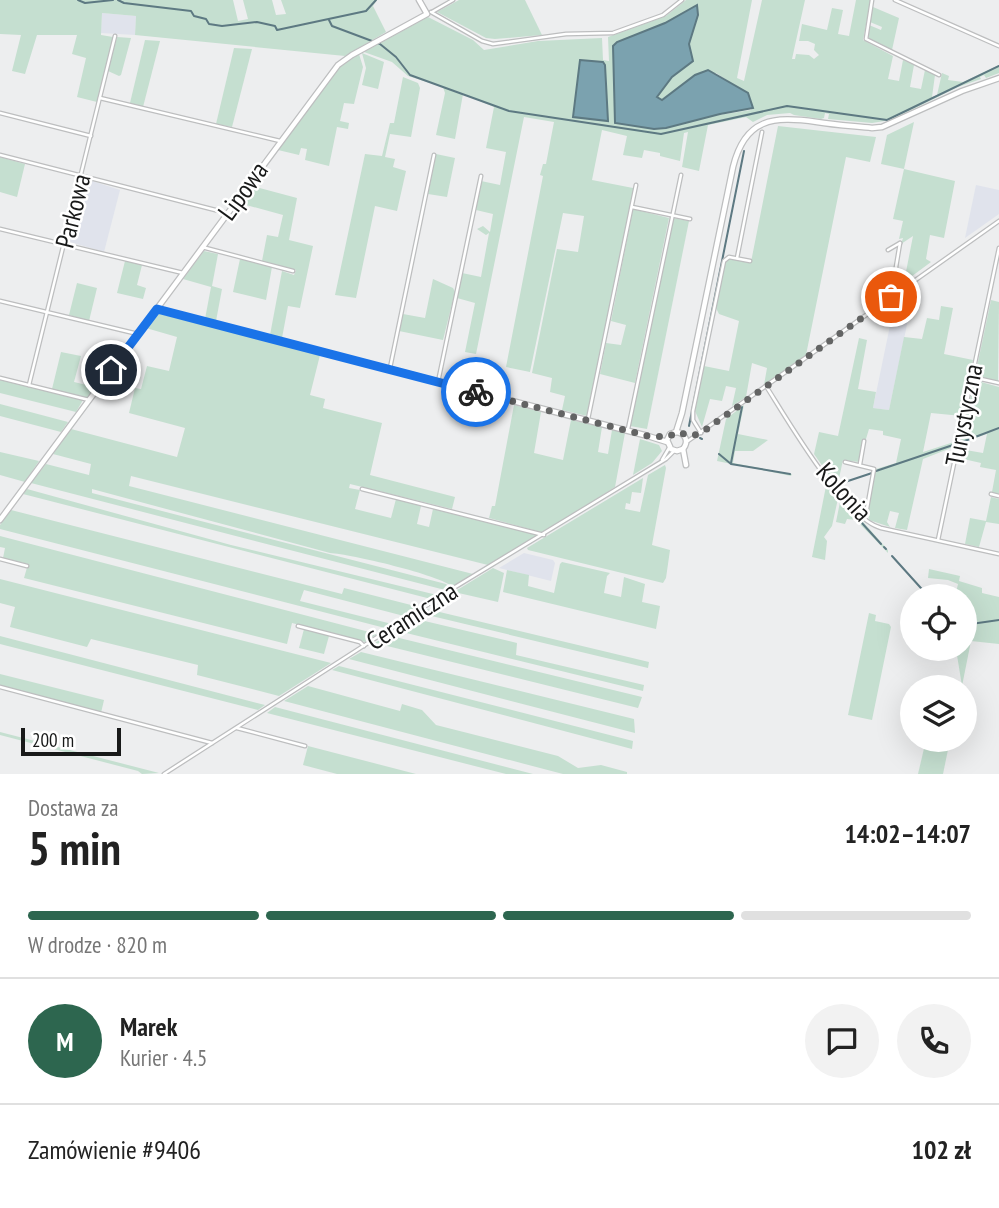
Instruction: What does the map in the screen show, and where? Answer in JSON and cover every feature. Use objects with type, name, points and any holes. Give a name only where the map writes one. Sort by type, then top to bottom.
[{"type":"street","points":[[419,0],[429,13],[493,44],[565,34],[613,33],[663,15],[682,0]]},
{"type":"street","points":[[429,13],[453,0]]},
{"type":"street","points":[[872,0],[866,39],[939,75]]},
{"type":"street","points":[[895,0],[999,46]]},
{"type":"street","name":"Lipowa","points":[[0,520],[338,65],[429,13]]},
{"type":"street","name":"Parkowa","points":[[29,385],[115,36]]},
{"type":"street","points":[[673,446],[683,436],[682,413],[733,167],[738,149],[750,132],[763,123],[782,119],[882,127],[962,91],[999,78]]},
{"type":"street","points":[[100,98],[280,141]]},
{"type":"street","points":[[0,113],[92,136]]},
{"type":"street","points":[[737,258],[762,132]]},
{"type":"street","points":[[0,155],[227,213]]},
{"type":"street","points":[[389,369],[434,155]]},
{"type":"street","points":[[438,382],[481,176]]},
{"type":"street","points":[[628,431],[681,176]]},
{"type":"street","points":[[588,421],[636,185]]},
{"type":"street","points":[[631,207],[690,219]]},
{"type":"street","points":[[673,446],[683,436],[700,433],[999,221]]},
{"type":"street","points":[[0,229],[183,274]]},
{"type":"street","points":[[888,250],[900,243],[891,297]]},
{"type":"street","points":[[202,247],[293,271]]},
{"type":"street","name":"Turystyczna","points":[[938,540],[999,248]]},
{"type":"street","points":[[700,433],[694,421],[694,411],[724,261],[729,257],[750,261]]},
{"type":"street","points":[[0,301],[138,334]]},
{"type":"street","points":[[157,309],[648,436],[673,446]]},
{"type":"street","points":[[972,377],[999,383]]},
{"type":"street","points":[[0,378],[89,400]]},
{"type":"street","name":"Kolonia","points":[[766,386],[830,482],[862,517],[875,526],[999,554]]},
{"type":"street","points":[[860,464],[864,441]]},
{"type":"street","name":"Ceramiczna","points":[[163,774],[452,589],[544,535],[662,460],[673,446]]},
{"type":"street","points":[[845,461],[874,469],[866,514],[862,517]]},
{"type":"street","points":[[362,489],[544,535]]},
{"type":"street","points":[[990,494],[999,496]]},
{"type":"street","points":[[0,559],[27,566]]},
{"type":"street","points":[[298,626],[360,642],[364,646]]},
{"type":"street","points":[[0,687],[212,743]]},
{"type":"street","points":[[237,728],[304,746]]},
{"type":"shaded area","points":[[102,13],[136,16],[135,35],[101,33]]},
{"type":"shaded area","points":[[83,178],[120,190],[104,252],[70,242],[68,239]]},
{"type":"shaded area","points":[[976,185],[999,190],[999,214],[965,238]]},
{"type":"shaded area","points":[[916,282],[889,410],[873,408],[893,311],[892,299]]},
{"type":"shaded area","points":[[524,553],[553,560],[555,563],[551,581],[499,568]]},
{"type":"green space","points":[[0,0],[233,0],[238,21],[248,19],[243,0],[272,0],[276,15],[286,14],[281,0],[377,0],[373,6],[386,32],[345,56],[135,35],[136,16],[102,13],[101,35],[113,37],[97,102],[77,97],[86,58],[72,54],[77,35],[37,35],[25,74],[12,71],[21,35],[0,34]]},
{"type":"green space","points":[[459,0],[525,0],[542,35],[486,38],[437,12]]},
{"type":"green space","points":[[686,0],[752,0],[737,78],[744,81],[762,0],[805,0],[792,59],[795,59],[796,54],[809,55],[814,59],[819,55],[814,50],[815,44],[799,41],[802,24],[827,30],[832,8],[843,10],[838,34],[849,36],[856,0],[871,0],[863,40],[893,56],[888,79],[899,81],[903,60],[914,65],[910,87],[921,89],[925,70],[935,75],[932,97],[937,95],[942,73],[949,76],[948,80],[963,82],[999,65],[999,73],[986,78],[984,75],[981,79],[958,87],[891,120],[872,123],[828,119],[829,114],[825,113],[821,119],[790,113],[767,115],[753,122],[746,117],[708,125],[699,171],[682,167],[688,132],[684,133],[680,161],[644,150],[642,158],[623,155],[627,136],[602,130],[592,180],[633,188],[633,191],[587,416],[562,410],[565,396],[550,392],[552,378],[532,373],[557,249],[578,252],[584,216],[563,213],[530,372],[506,367],[543,176],[540,175],[543,164],[546,164],[554,122],[524,117],[476,354],[465,352],[475,303],[457,298],[462,273],[481,277],[489,233],[486,235],[477,229],[483,226],[490,232],[493,214],[476,210],[481,181],[500,185],[506,152],[486,148],[494,107],[463,94],[455,139],[436,135],[445,93],[443,87],[408,76],[392,62],[364,52],[428,17],[473,40],[484,50],[538,41],[602,38],[603,60],[609,61],[608,37],[666,16]],"holes":[[[697,5],[698,15],[688,44],[693,61],[672,77],[657,97],[662,100],[695,75],[716,73],[748,94],[753,107],[751,110],[642,127],[615,123],[617,42],[665,23]]]},
{"type":"green space","points":[[873,7],[899,18],[892,50],[870,40],[867,35],[869,25],[881,30],[882,27],[870,22]]},
{"type":"green space","points":[[117,37],[131,38],[119,76],[108,71]]},
{"type":"green space","points":[[145,40],[160,41],[143,107],[130,103]]},
{"type":"green space","points":[[234,48],[252,49],[232,127],[216,124]]},
{"type":"green space","points":[[362,53],[384,62],[378,89],[362,85],[366,68]]},
{"type":"green space","points":[[359,54],[363,67],[354,104],[344,103],[340,121],[349,123],[348,129],[337,127],[329,166],[305,160],[307,149],[301,148],[299,155],[278,150],[336,70]]},
{"type":"green space","points":[[403,77],[418,83],[420,88],[411,137],[390,134],[385,157],[395,159],[393,167],[406,171],[397,211],[375,206],[356,298],[335,295],[365,154],[382,156],[390,123],[394,123]]},
{"type":"green space","points":[[914,122],[904,169],[881,164],[887,135]]},
{"type":"green space","points":[[778,126],[876,137],[870,162],[846,157],[806,355],[764,385],[767,368],[752,363],[746,397],[732,406],[736,388],[726,386],[722,401],[710,399],[702,427],[695,411],[704,366],[729,371],[739,321],[719,314],[716,308],[726,260],[729,258],[751,262]]},
{"type":"green space","points":[[436,154],[455,158],[447,197],[428,194]]},
{"type":"green space","points":[[0,157],[25,164],[17,197],[0,192]]},
{"type":"green space","points":[[904,169],[955,181],[944,238],[930,235],[926,259],[931,262],[904,282],[913,236],[901,244],[903,238],[899,239],[903,221],[893,219]]},
{"type":"green space","points":[[252,186],[297,198],[289,240],[313,246],[300,308],[288,306],[282,338],[270,335],[282,271],[294,275],[296,270],[262,261],[267,235],[278,237],[283,215],[239,203]]},
{"type":"green space","points":[[633,209],[669,218],[635,383],[600,374],[606,343],[621,345],[626,325],[611,321]]},
{"type":"green space","points":[[673,218],[689,221],[647,429],[630,426]]},
{"type":"green space","points":[[204,251],[218,254],[212,286],[222,289],[216,321],[205,319],[211,287],[183,279]]},
{"type":"green space","points":[[240,259],[272,267],[266,300],[233,292]]},
{"type":"green space","points":[[125,261],[142,265],[137,285],[146,288],[143,299],[117,293]]},
{"type":"green space","points":[[433,279],[453,288],[455,292],[443,340],[399,331],[403,314],[425,318]]},
{"type":"green space","points":[[77,283],[97,288],[89,321],[69,315]]},
{"type":"green space","points":[[991,300],[999,302],[998,381],[975,376]]},
{"type":"green space","points":[[941,306],[953,308],[944,354],[973,360],[962,416],[931,413],[923,452],[957,441],[956,446],[923,459],[907,530],[895,528],[899,513],[890,511],[887,522],[890,527],[869,520],[867,510],[876,469],[896,463],[901,439],[883,435],[883,431],[869,429],[859,462],[843,460],[838,483],[835,484],[814,454],[819,432],[838,436],[859,338],[867,340],[858,389],[876,392],[873,408],[889,410],[904,337],[922,339],[927,318],[939,320]]},
{"type":"green space","points":[[157,313],[320,355],[310,395],[325,399],[323,408],[382,423],[370,475],[455,497],[452,509],[350,484],[349,488],[360,490],[355,509],[391,518],[396,499],[421,506],[417,524],[429,527],[433,509],[538,535],[488,565],[131,476],[129,486],[473,574],[453,587],[431,577],[394,566],[330,553],[92,489],[92,493],[446,584],[449,587],[445,590],[31,483],[46,464],[89,475],[91,464],[53,454],[71,429],[177,457],[185,428],[129,413],[135,388],[141,389],[147,366],[169,371],[177,337],[146,328]]},
{"type":"green space","points":[[61,352],[81,356],[74,382],[95,387],[87,398],[52,389]]},
{"type":"green space","points":[[0,380],[83,400],[76,412],[0,393]]},
{"type":"green space","points":[[974,380],[999,387],[999,495],[988,491],[992,492],[996,470],[959,458],[960,449],[983,453],[987,434],[961,443]]},
{"type":"green space","points":[[0,404],[68,422],[61,432],[0,416]]},
{"type":"green space","points":[[514,405],[541,412],[534,453],[563,460],[571,420],[602,427],[598,452],[608,454],[612,430],[625,433],[615,487],[544,533],[489,518],[492,506],[495,506]]},
{"type":"green space","points":[[744,405],[738,434],[768,440],[753,451],[735,451],[733,463],[792,474],[791,476],[717,461],[726,419]]},
{"type":"green space","points":[[640,439],[659,445],[662,451],[652,463],[633,475]]},
{"type":"green space","points":[[0,452],[39,461],[25,482],[0,475]]},
{"type":"green space","points":[[665,465],[652,545],[670,550],[663,583],[528,550],[527,548],[643,478],[641,493],[632,492],[630,504],[626,503],[625,509],[640,512],[648,475]]},
{"type":"green space","points":[[824,477],[839,494],[832,526],[824,537],[827,541],[825,560],[812,557],[826,486],[823,483]]},
{"type":"green space","points":[[27,489],[231,545],[437,595],[431,599],[23,494]]},
{"type":"green space","points":[[841,497],[888,553],[856,520],[847,519],[845,524],[836,522]]},
{"type":"green space","points":[[991,497],[999,499],[999,524],[986,522],[979,547],[965,544],[970,518],[986,521]]},
{"type":"green space","points":[[11,510],[342,594],[344,588],[419,607],[404,616],[304,590],[300,601],[392,624],[385,628],[0,529]]},
{"type":"green space","points":[[0,536],[377,634],[365,642],[292,623],[287,644],[24,578],[28,564],[3,558],[5,548],[0,547]]},
{"type":"green space","points":[[562,562],[610,573],[604,593],[621,597],[624,577],[645,584],[642,602],[660,606],[656,629],[503,592],[507,570],[529,575],[528,586],[554,593]]},
{"type":"green space","points":[[493,568],[504,573],[498,602],[454,592]]},
{"type":"green space","points":[[929,569],[960,576],[959,581],[969,584],[958,584],[928,578]]},
{"type":"green space","points":[[0,579],[331,663],[279,696],[197,675],[198,665],[91,639],[87,647],[10,627],[15,607],[0,603]]},
{"type":"green space","points":[[977,586],[982,588],[982,593],[999,597],[999,644],[977,642]]},
{"type":"green space","points":[[427,609],[649,662],[648,668],[419,613]]},
{"type":"green space","points":[[869,613],[876,615],[875,621],[889,624],[891,627],[872,720],[848,715]]},
{"type":"green space","points":[[412,618],[517,643],[516,655],[644,685],[643,691],[394,630]]},
{"type":"green space","points":[[304,629],[329,636],[324,654],[299,648]]},
{"type":"green space","points":[[387,635],[642,697],[638,708],[375,643]]},
{"type":"green space","points":[[0,636],[265,705],[258,710],[0,644]]},
{"type":"green space","points":[[361,652],[634,719],[635,733],[349,659]]},
{"type":"green space","points":[[958,661],[967,661],[964,675],[960,675]]},
{"type":"green space","points":[[339,666],[633,741],[632,749],[332,670]]},
{"type":"green space","points":[[0,674],[104,700],[101,713],[0,686]]},
{"type":"green space","points":[[308,686],[400,711],[402,704],[422,710],[436,725],[558,756],[578,768],[601,765],[627,774],[563,774],[284,701]]},
{"type":"green space","points":[[275,707],[533,774],[506,774],[267,713]]},
{"type":"green space","points":[[0,732],[159,773],[142,774],[0,735]]},
{"type":"green space","points":[[308,746],[416,774],[337,774],[303,765]]},
{"type":"green space","points":[[923,752],[948,752],[943,774],[918,774]]},
{"type":"water","points":[[697,5],[698,15],[689,44],[693,61],[672,77],[657,97],[662,100],[695,75],[708,70],[748,93],[753,108],[666,128],[654,129],[615,123],[613,46],[665,23]]},
{"type":"water","points":[[580,60],[603,62],[605,65],[608,121],[573,117]]},
{"type":"waterway","points":[[78,0],[85,3],[113,0]]},
{"type":"waterway","points":[[118,0],[191,11],[194,16],[206,19],[209,24],[222,26],[257,22],[275,26],[277,30],[366,11],[376,0]]},
{"type":"waterway","points":[[329,20],[332,26],[380,44],[396,57],[410,75],[509,111],[661,134],[787,106],[887,120],[999,66]]},
{"type":"waterway","points":[[689,426],[744,151]]},
{"type":"waterway","points":[[731,463],[742,407]]},
{"type":"waterway","points":[[962,442],[999,428]]},
{"type":"waterway","points":[[876,471],[956,444]]},
{"type":"waterway","points":[[719,454],[731,464],[790,474]]},
{"type":"waterway","points":[[836,485],[872,473]]},
{"type":"waterway","points":[[825,483],[837,496]]},
{"type":"waterway","points":[[841,500],[881,544]]},
{"type":"waterway","points":[[892,556],[917,584]]},
{"type":"waterway","points":[[977,623],[999,620]]},
{"type":"way so far","points":[[476,392],[648,436],[667,437],[678,432],[691,436],[701,433],[891,297]]},
{"type":"route","points":[[111,370],[157,309],[476,392]]}]
